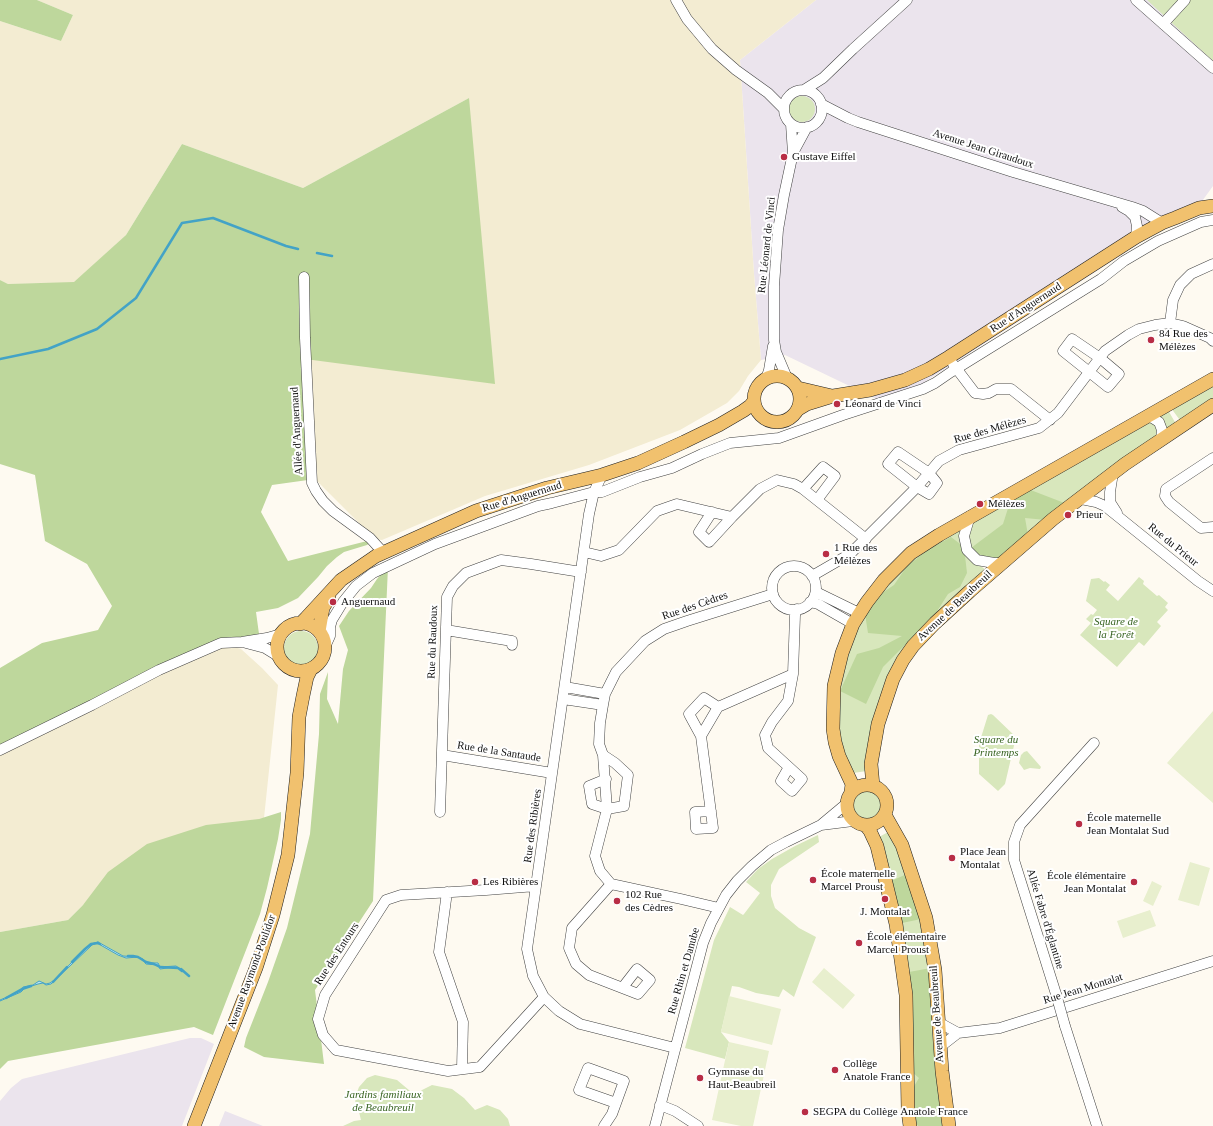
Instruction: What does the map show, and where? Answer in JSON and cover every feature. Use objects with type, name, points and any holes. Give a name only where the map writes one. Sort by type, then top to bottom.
[{"type":"main road","name":"Rue d'Anguernaud","points":[[719,425],[763,417],[769,421],[783,421],[790,418],[797,410],[807,404],[833,396],[870,390],[905,380],[949,357],[1136,237],[1162,223],[1200,208],[1213,206]]},
{"type":"main road","points":[[763,417],[755,407],[754,394],[757,386],[766,378],[776,375],[787,378]]},
{"type":"main road","name":"Rue d'Anguernaud","points":[[787,378],[798,388],[833,396]]},
{"type":"main road","points":[[851,792],[852,784],[839,756],[835,742],[833,729],[834,686],[842,653],[856,619],[884,580],[911,553],[970,516],[1213,379]]},
{"type":"main road","points":[[797,410],[800,400],[798,388]]},
{"type":"main road","name":"Rue d'Anguernaud","points":[[318,632],[323,608],[341,580],[382,553],[476,511],[638,463],[719,425],[743,411],[754,401]]},
{"type":"main road","name":"Avenue de Beaubreuil","points":[[949,1126],[942,1077],[935,970],[926,918],[902,845],[885,815],[887,810],[886,799],[879,789],[873,786],[871,764],[878,724],[888,691],[897,670],[913,646],[926,632],[1001,563],[1053,519],[1113,473],[1213,405]]},
{"type":"main road","name":"Rue d'Anguernaud","points":[[300,624],[335,588]]},
{"type":"main road","points":[[300,624],[310,625],[318,632],[322,636],[325,647],[324,654],[317,665],[311,669],[300,671],[290,669],[281,661],[278,656],[277,644],[281,634],[289,627],[300,624]]},
{"type":"main road","name":"Avenue Raymond-Poulidor","points":[[290,669],[296,684],[299,717]]},
{"type":"main road","name":"Avenue Raymond-Poulidor","points":[[194,1126],[256,968],[273,915],[288,854],[297,773],[299,717],[302,696],[307,677],[311,669]]},
{"type":"main road","points":[[873,786],[861,785],[851,792],[848,795],[846,810],[853,821],[866,826],[877,823],[885,815]]},
{"type":"main road","points":[[866,826],[877,846],[897,932],[906,995],[908,1111],[910,1126]]},
{"type":"street","points":[[676,0],[687,19],[712,50],[736,70],[768,93],[784,109]]},
{"type":"street","points":[[804,90],[823,78],[852,49],[907,0]]},
{"type":"street","points":[[1136,0],[1213,68]]},
{"type":"street","points":[[1163,24],[1186,0]]},
{"type":"street","points":[[820,102],[812,92],[804,90],[796,91],[787,98],[784,103],[787,120],[796,127],[802,128],[816,122],[821,113],[820,102],[823,78]]},
{"type":"street","points":[[768,93],[791,94]]},
{"type":"street","name":"Avenue Jean Giraudoux","points":[[820,102],[848,118],[1013,172],[1132,207],[1143,211],[1162,223]]},
{"type":"street","name":"Avenue Jean Giraudoux","points":[[816,122],[831,118],[848,118]]},
{"type":"street","name":"Rue Léonard de Vinci","points":[[787,378],[776,352],[774,340],[774,286],[778,236],[784,195],[793,153],[791,124]]},
{"type":"street","name":"Rue Léonard de Vinci","points":[[793,153],[807,127]]},
{"type":"street","name":"Avenue Jean Giraudoux","points":[[1111,201],[1129,211],[1135,217],[1137,226],[1136,237]]},
{"type":"street","points":[[325,647],[330,636],[330,626],[332,620],[343,602],[356,586],[374,573],[434,544],[538,506],[594,492],[602,492],[640,477],[672,468],[730,443],[779,438],[840,415],[923,389],[935,384],[1101,279],[1124,261],[1158,241],[1201,222],[1213,220]]},
{"type":"street","points":[[1170,323],[1173,300],[1180,285],[1191,274],[1213,264]]},
{"type":"street","name":"Allée d'Anguernaud","points":[[304,277],[305,338],[312,483],[316,492],[333,511],[370,538],[382,553]]},
{"type":"street","name":"Rue des Mélèzes","points":[[812,576],[850,554],[917,487],[939,461],[959,450],[1039,428],[1050,420],[1058,413],[1105,351],[1128,335],[1139,329],[1170,323],[1183,326],[1210,338],[1213,341]]},
{"type":"street","points":[[1072,338],[1119,374],[1108,386],[1089,372],[1063,350],[1072,338]]},
{"type":"street","name":"Rue Léonard de Vinci","points":[[766,378],[769,370],[774,340]]},
{"type":"street","points":[[949,357],[976,393],[983,394],[989,393],[996,389],[1011,389],[1050,420]]},
{"type":"street","points":[[1149,416],[1159,422],[1162,430],[1161,440]]},
{"type":"street","points":[[917,487],[888,464],[898,452],[929,473]]},
{"type":"street","points":[[1213,458],[1166,489],[1165,496],[1169,502],[1201,528],[1213,527]]},
{"type":"street","points":[[803,488],[823,467],[835,476],[817,500]]},
{"type":"street","name":"Rue du Prieur","points":[[1113,473],[1110,502],[1119,516]]},
{"type":"street","name":"Rue des Ribières","points":[[602,474],[594,492],[589,514],[528,949],[533,976],[544,997],[559,1011],[580,1024],[675,1048]]},
{"type":"street","points":[[712,512],[699,532],[709,542],[760,489],[777,480],[803,488],[866,539]]},
{"type":"street","points":[[559,486],[576,497],[584,505],[589,514]]},
{"type":"street","name":"Rue du Prieur","points":[[1081,499],[1096,502],[1105,506],[1198,581],[1211,587]]},
{"type":"street","points":[[584,552],[601,556],[619,550],[657,512],[678,504],[732,518]]},
{"type":"street","name":"Avenue de Beaubreuil","points":[[970,516],[964,536],[967,550],[977,560],[1001,563]]},
{"type":"street","name":"Rue du Raudoux","points":[[440,812],[447,597],[453,586],[466,573],[501,560],[581,572]]},
{"type":"street","points":[[788,567],[802,567],[808,571],[815,581],[816,592],[806,606],[797,609],[790,609],[782,606],[777,601],[773,587],[774,580],[777,574],[788,567]]},
{"type":"street","points":[[816,592],[856,619]]},
{"type":"street","name":"Rue des Cèdres","points":[[611,884],[600,871],[595,856],[607,809],[606,779],[603,755],[599,744],[600,723],[605,694],[616,672],[645,641],[664,629],[725,608],[774,594]]},
{"type":"street","points":[[810,602],[856,619]]},
{"type":"street","points":[[790,767],[768,748],[765,734],[788,701],[793,674],[795,615],[797,609]]},
{"type":"street","points":[[446,630],[512,641],[512,645]]},
{"type":"street","points":[[0,750],[160,670],[221,643],[242,642],[281,634]]},
{"type":"street","points":[[242,642],[260,646],[278,656]]},
{"type":"street","points":[[701,736],[718,707],[793,674]]},
{"type":"street","points":[[565,687],[605,694]]},
{"type":"street","points":[[711,811],[701,736],[689,714],[704,698],[718,707]]},
{"type":"street","points":[[563,699],[603,705]]},
{"type":"street","name":"Allée Fabre d'Églantine","points":[[1094,743],[1020,825],[1014,842],[1014,860],[1097,1126]]},
{"type":"street","name":"Rue de la Santaude","points":[[442,755],[552,773]]},
{"type":"street","points":[[603,755],[615,763],[628,775],[624,806],[607,809],[592,804],[589,786],[606,779]]},
{"type":"street","name":"Rue Rhin et Danube","points":[[655,1126],[703,943],[711,923],[726,895],[737,881],[764,856],[786,842],[821,825],[846,804]]},
{"type":"street","name":"Rue Rhin et Danube","points":[[821,825],[853,821]]},
{"type":"street","points":[[623,987],[590,975],[576,964],[569,948],[572,928],[611,884],[681,898],[719,908]]},
{"type":"street","name":"Rue des Entours","points":[[536,886],[401,895],[386,900],[324,995],[318,1019],[323,1035],[336,1050],[448,1071],[480,1067],[544,997]]},
{"type":"street","points":[[447,892],[439,952],[463,1022],[462,1069]]},
{"type":"street","name":"Rue Jean Montalat","points":[[958,1033],[1000,1028],[1213,961]]},
{"type":"street","points":[[938,1022],[958,1033],[940,1047]]},
{"type":"street","points":[[604,1126],[612,1114],[616,1103]]},
{"type":"street","points":[[660,1105],[675,1111],[698,1126]]},
{"type":"shaded area","points":[[37,0],[816,0],[740,60],[761,360],[748,376],[739,391],[727,403],[680,430],[589,465],[485,496],[382,540],[375,539],[315,479],[305,359],[469,98],[303,188],[182,144],[126,235],[74,283],[8,284],[0,280],[0,21],[61,41],[73,15]]},
{"type":"shaded area","points":[[816,0],[1213,0],[1213,186],[1200,204],[889,405],[785,355],[761,360],[740,60]]},
{"type":"shaded area","points":[[221,643],[241,649],[278,685],[264,818],[259,819],[83,905],[68,920],[0,932],[0,750]]},
{"type":"shaded area","points":[[190,1038],[201,1038],[214,1044],[182,1126],[0,1126],[0,1101],[11,1088],[22,1079]]},
{"type":"shaded area","points":[[225,1111],[263,1126],[219,1126]]},
{"type":"green space","points":[[0,0],[37,0],[73,15],[61,41],[0,21]]},
{"type":"green space","points":[[1147,0],[1213,0],[1213,61]]},
{"type":"green space","points":[[802,96],[811,100],[815,109],[811,118],[802,122],[793,118],[789,109],[793,100]]},
{"type":"green space","points":[[469,98],[495,384],[305,359],[315,479],[272,485],[261,512],[288,561],[375,539],[367,545],[344,552],[337,557],[298,598],[278,608],[256,612],[259,634],[221,643],[0,750],[0,668],[42,643],[98,630],[112,606],[87,564],[45,541],[35,475],[0,464],[0,280],[8,284],[74,282],[126,235],[182,144],[303,188]]},
{"type":"green space","points":[[1213,384],[1213,403],[1182,423],[1171,408]]},
{"type":"green space","points":[[1168,410],[1176,424],[1166,432],[1158,416]]},
{"type":"green space","points":[[1151,422],[1158,427],[1156,438],[1110,471],[995,560],[971,548],[969,532],[973,524],[981,516]]},
{"type":"green space","points":[[1028,489],[1067,504],[1046,520],[1025,518],[1028,535],[995,560],[980,557],[971,548],[1003,524],[1011,499]]},
{"type":"green space","points":[[964,526],[971,559],[986,570],[907,643],[892,668],[879,701],[867,771],[853,773],[842,749],[838,732],[837,697],[845,656],[862,618],[905,564]]},
{"type":"green space","points":[[951,537],[964,547],[967,573],[960,587],[948,594],[934,616],[883,667],[866,704],[840,691],[857,654],[879,648],[902,636],[868,633],[865,614],[873,599],[894,585],[907,566],[929,549]]},
{"type":"green space","points":[[388,567],[373,901],[315,990],[324,1064],[264,1057],[244,1047],[287,928],[310,834],[319,734],[320,694],[328,672],[327,699],[338,724],[343,669],[348,650],[339,626],[349,611],[371,588]]},
{"type":"green space","name":"Square de la Forêt","points":[[1139,577],[1144,581],[1143,584],[1168,603],[1165,607],[1168,610],[1157,622],[1161,626],[1144,646],[1139,642],[1117,667],[1080,635],[1091,623],[1086,619],[1091,614],[1093,615],[1097,610],[1086,601],[1091,579],[1099,578],[1110,585],[1106,590],[1118,601]]},
{"type":"green space","points":[[304,631],[311,633],[316,638],[318,648],[316,658],[311,663],[298,665],[291,663],[286,658],[284,645],[286,638],[291,633]]},
{"type":"green space","points":[[1213,711],[1213,803],[1167,763]]},
{"type":"green space","name":"Square du Printemps","points":[[991,714],[1016,737],[1005,784],[998,791],[979,774],[979,744],[988,715]]},
{"type":"green space","points":[[1027,751],[1041,767],[1040,769],[1030,768],[1024,770],[1019,763],[1021,755]]},
{"type":"green space","points":[[867,790],[873,791],[881,799],[881,811],[873,819],[867,820],[861,819],[853,811],[852,805],[853,799],[861,791]]},
{"type":"green space","points":[[281,812],[278,839],[260,914],[213,1035],[194,1027],[8,1061],[0,1069],[0,932],[68,920],[83,905],[108,872],[147,844],[206,825],[259,819]]},
{"type":"green space","points":[[890,831],[893,836],[925,935],[944,1126],[916,1126],[912,1079],[879,837]]},
{"type":"green space","points":[[818,835],[819,842],[779,869],[771,885],[771,896],[775,908],[799,928],[816,937],[794,997],[783,989],[779,997],[756,993],[732,986],[721,1032],[729,1042],[725,1059],[685,1048],[714,940],[730,907],[743,915],[760,893],[746,882],[758,869],[772,859]]},
{"type":"green space","points":[[1190,862],[1210,868],[1199,906],[1178,900]]},
{"type":"green space","points":[[907,874],[921,919],[902,923],[891,881]]},
{"type":"green space","points":[[1152,881],[1162,886],[1153,906],[1143,901]]},
{"type":"green space","points":[[1150,910],[1156,926],[1123,938],[1117,921]]},
{"type":"green space","points":[[824,968],[855,995],[843,1009],[812,982]]},
{"type":"green space","points":[[931,968],[933,993],[931,1027],[944,1126],[918,1126],[915,1121],[913,1088],[919,1078],[912,1072],[909,972]]},
{"type":"green space","points":[[729,996],[781,1009],[772,1045],[721,1032]]},
{"type":"green space","points":[[729,1042],[769,1051],[753,1126],[741,1126],[712,1120]]},
{"type":"green space","name":"Jardins familiaux de Beaubreuil","points":[[375,1075],[397,1080],[416,1096],[422,1090],[432,1085],[452,1089],[464,1098],[475,1110],[487,1105],[500,1110],[508,1119],[510,1126],[343,1126],[354,1121],[361,1120],[355,1104],[356,1095],[359,1087],[367,1078]]},
{"type":"water","points":[[98,942],[123,956],[138,957],[126,958],[97,943],[92,945],[51,984],[46,985],[43,983],[25,988],[21,992],[0,1001],[21,991],[23,987],[33,985],[39,981],[46,984],[50,983],[89,946]]},
{"type":"water","points":[[138,957],[147,963],[158,963],[160,967],[176,966],[182,970],[175,967],[160,969],[158,965],[146,964]]},
{"type":"waterway","points":[[0,359],[48,349],[97,329],[136,298],[182,223],[213,218],[286,246],[298,249]]},
{"type":"waterway","points":[[317,253],[332,256]]},
{"type":"waterway","points":[[72,962],[91,944],[100,944]]},
{"type":"waterway","points":[[128,956],[138,957],[146,962],[160,967],[178,968],[189,976]]},
{"type":"waterway","points":[[53,982],[67,967]]},
{"type":"waterway","points":[[6,998],[31,986]]},
{"type":"place","name":"Gustave Eiffel","points":[[784,157]]},
{"type":"place","name":"84 Rue des Mélèzes","points":[[1151,340]]},
{"type":"place","name":"Léonard de Vinci","points":[[837,404]]},
{"type":"place","name":"Mélèzes","points":[[980,504]]},
{"type":"place","name":"Prieur","points":[[1068,515]]},
{"type":"place","name":"1 Rue des Mélèzes","points":[[826,554]]},
{"type":"place","name":"Anguernaud","points":[[333,602]]},
{"type":"place","name":"École maternelle Jean Montalat Sud","points":[[1079,824]]},
{"type":"place","name":"Place Jean Montalat","points":[[952,858]]},
{"type":"place","name":"École maternelle Marcel Proust","points":[[813,880]]},
{"type":"place","name":"Les Ribières","points":[[475,882]]},
{"type":"place","name":"École élémentaire Jean Montalat","points":[[1134,882]]},
{"type":"place","name":"J. Montalat","points":[[885,899]]},
{"type":"place","name":"102 Rue des Cèdres","points":[[617,901]]},
{"type":"place","name":"École élémentaire Marcel Proust","points":[[859,943]]},
{"type":"place","name":"Collège Anatole France","points":[[835,1070]]},
{"type":"place","name":"Gymnase du Haut-Beaubreil","points":[[700,1078]]},
{"type":"place","name":"SEGPA du Collège Anatole France","points":[[805,1112]]}]
